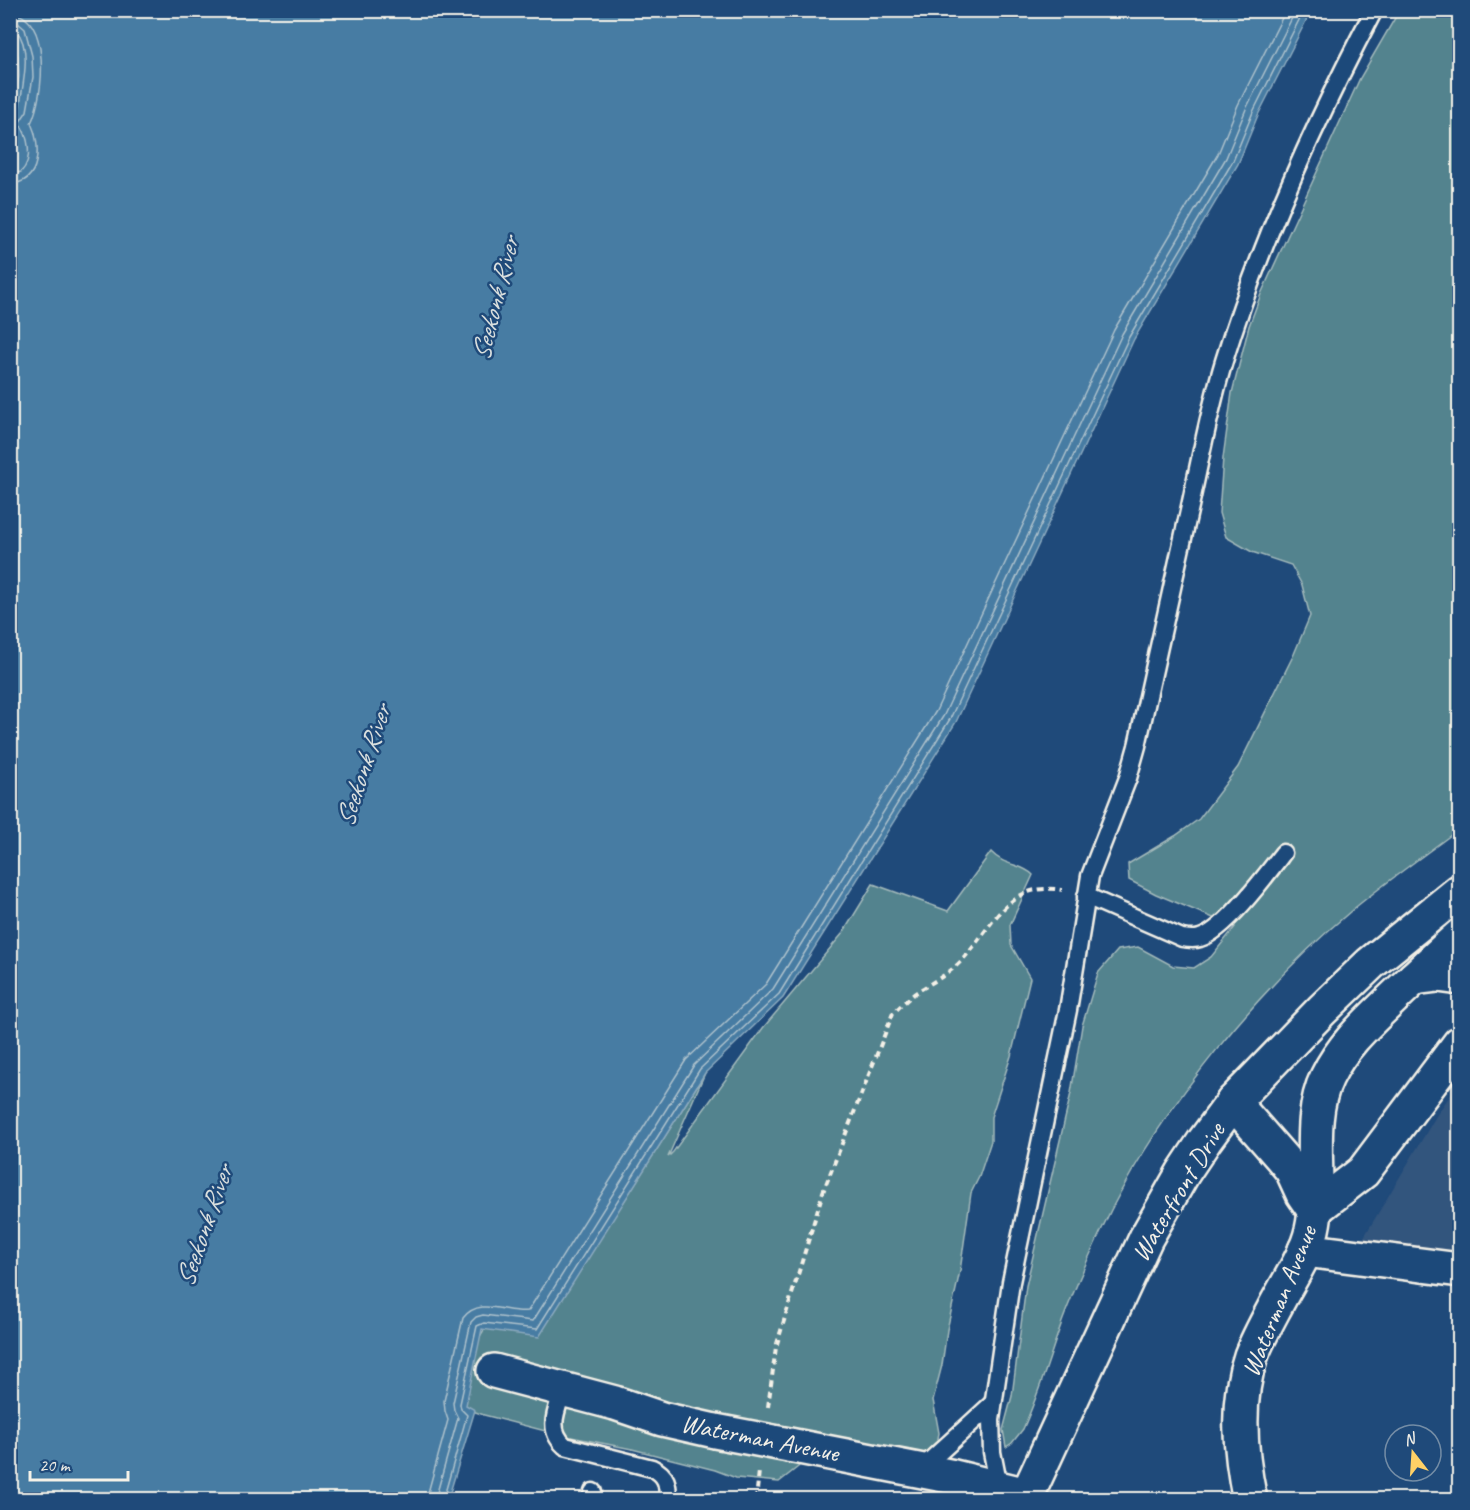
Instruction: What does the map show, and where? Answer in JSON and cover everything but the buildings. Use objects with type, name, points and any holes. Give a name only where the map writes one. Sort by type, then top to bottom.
[{"type":"main road","name":"Waterfront Drive","points":[[1017,1494],[1146,1238],[1183,1173],[1233,1102],[1371,963],[1460,891]]},
{"type":"main road","name":"Waterman Avenue","points":[[1250,1500],[1241,1428],[1246,1372],[1262,1331],[1305,1250],[1312,1229],[1318,1116],[1320,1097],[1326,1079],[1343,1051],[1361,1028],[1460,936]]},
{"type":"main road","points":[[1413,978],[1438,975],[1460,978]]},
{"type":"main road","points":[[1314,1210],[1363,1172],[1460,1043]]},
{"type":"main road","name":"Waterman Avenue","points":[[1233,1102],[1287,1164],[1314,1210]]},
{"type":"main road","points":[[1305,1250],[1460,1270]]},
{"type":"main road","name":"Waterman Avenue","points":[[494,1371],[662,1419],[920,1470],[1017,1494]]},
{"type":"lane","points":[[1017,1494],[991,1434],[992,1404],[1011,1282],[1068,1010],[1086,896],[1097,855],[1124,788],[1137,746],[1213,404],[1240,312],[1297,170],[1374,10]]},
{"type":"lane","points":[[1086,896],[1182,938],[1190,940],[1201,938],[1211,933],[1247,899],[1283,853]]},
{"type":"lane","points":[[563,1390],[555,1419],[554,1428],[557,1438],[565,1446],[660,1472],[666,1478],[668,1500]]},
{"type":"lane","points":[[920,1470],[992,1404]]},
{"type":"path","points":[[766,1417],[776,1347],[823,1192],[893,1013],[914,994],[944,977],[969,954],[996,915],[1015,897],[1037,889],[1059,889],[1086,896]]},
{"type":"path","points":[[756,1500],[760,1464]]},
{"type":"shaded area","points":[[1459,1083],[1459,1275],[1349,1262],[1438,1113]]},
{"type":"green space","points":[[1399,11],[1459,11],[1459,829],[1364,900],[1316,942],[1249,1011],[1186,1089],[1158,1129],[1111,1210],[1073,1294],[1023,1429],[1006,1447],[1003,1430],[1012,1396],[1026,1286],[1071,1093],[1082,1026],[1098,973],[1118,950],[1138,947],[1173,966],[1194,968],[1211,957],[1235,927],[1156,894],[1129,880],[1128,864],[1199,819],[1238,767],[1294,654],[1310,616],[1302,585],[1291,565],[1252,552],[1226,537],[1219,513],[1223,458],[1232,393],[1249,326],[1261,294],[1360,78]]},
{"type":"green space","points":[[991,852],[996,857],[1023,868],[1033,875],[1010,925],[1011,945],[1030,978],[1011,1056],[991,1117],[991,1141],[971,1193],[960,1271],[933,1400],[939,1433],[930,1482],[808,1455],[798,1467],[779,1482],[736,1478],[715,1470],[632,1449],[561,1435],[467,1409],[463,1411],[462,1365],[487,1325],[603,1225],[623,1203],[705,1073],[668,1157],[673,1152],[763,1028],[843,933],[873,884],[948,911]]},
{"type":"water","name":"Seekonk River","points":[[10,11],[1311,11],[1258,115],[1238,164],[1134,339],[956,722],[783,998],[705,1073],[539,1337],[482,1329],[466,1405],[475,1410],[448,1499],[11,1499],[10,187],[14,146],[12,126],[14,101],[19,76]]}]
